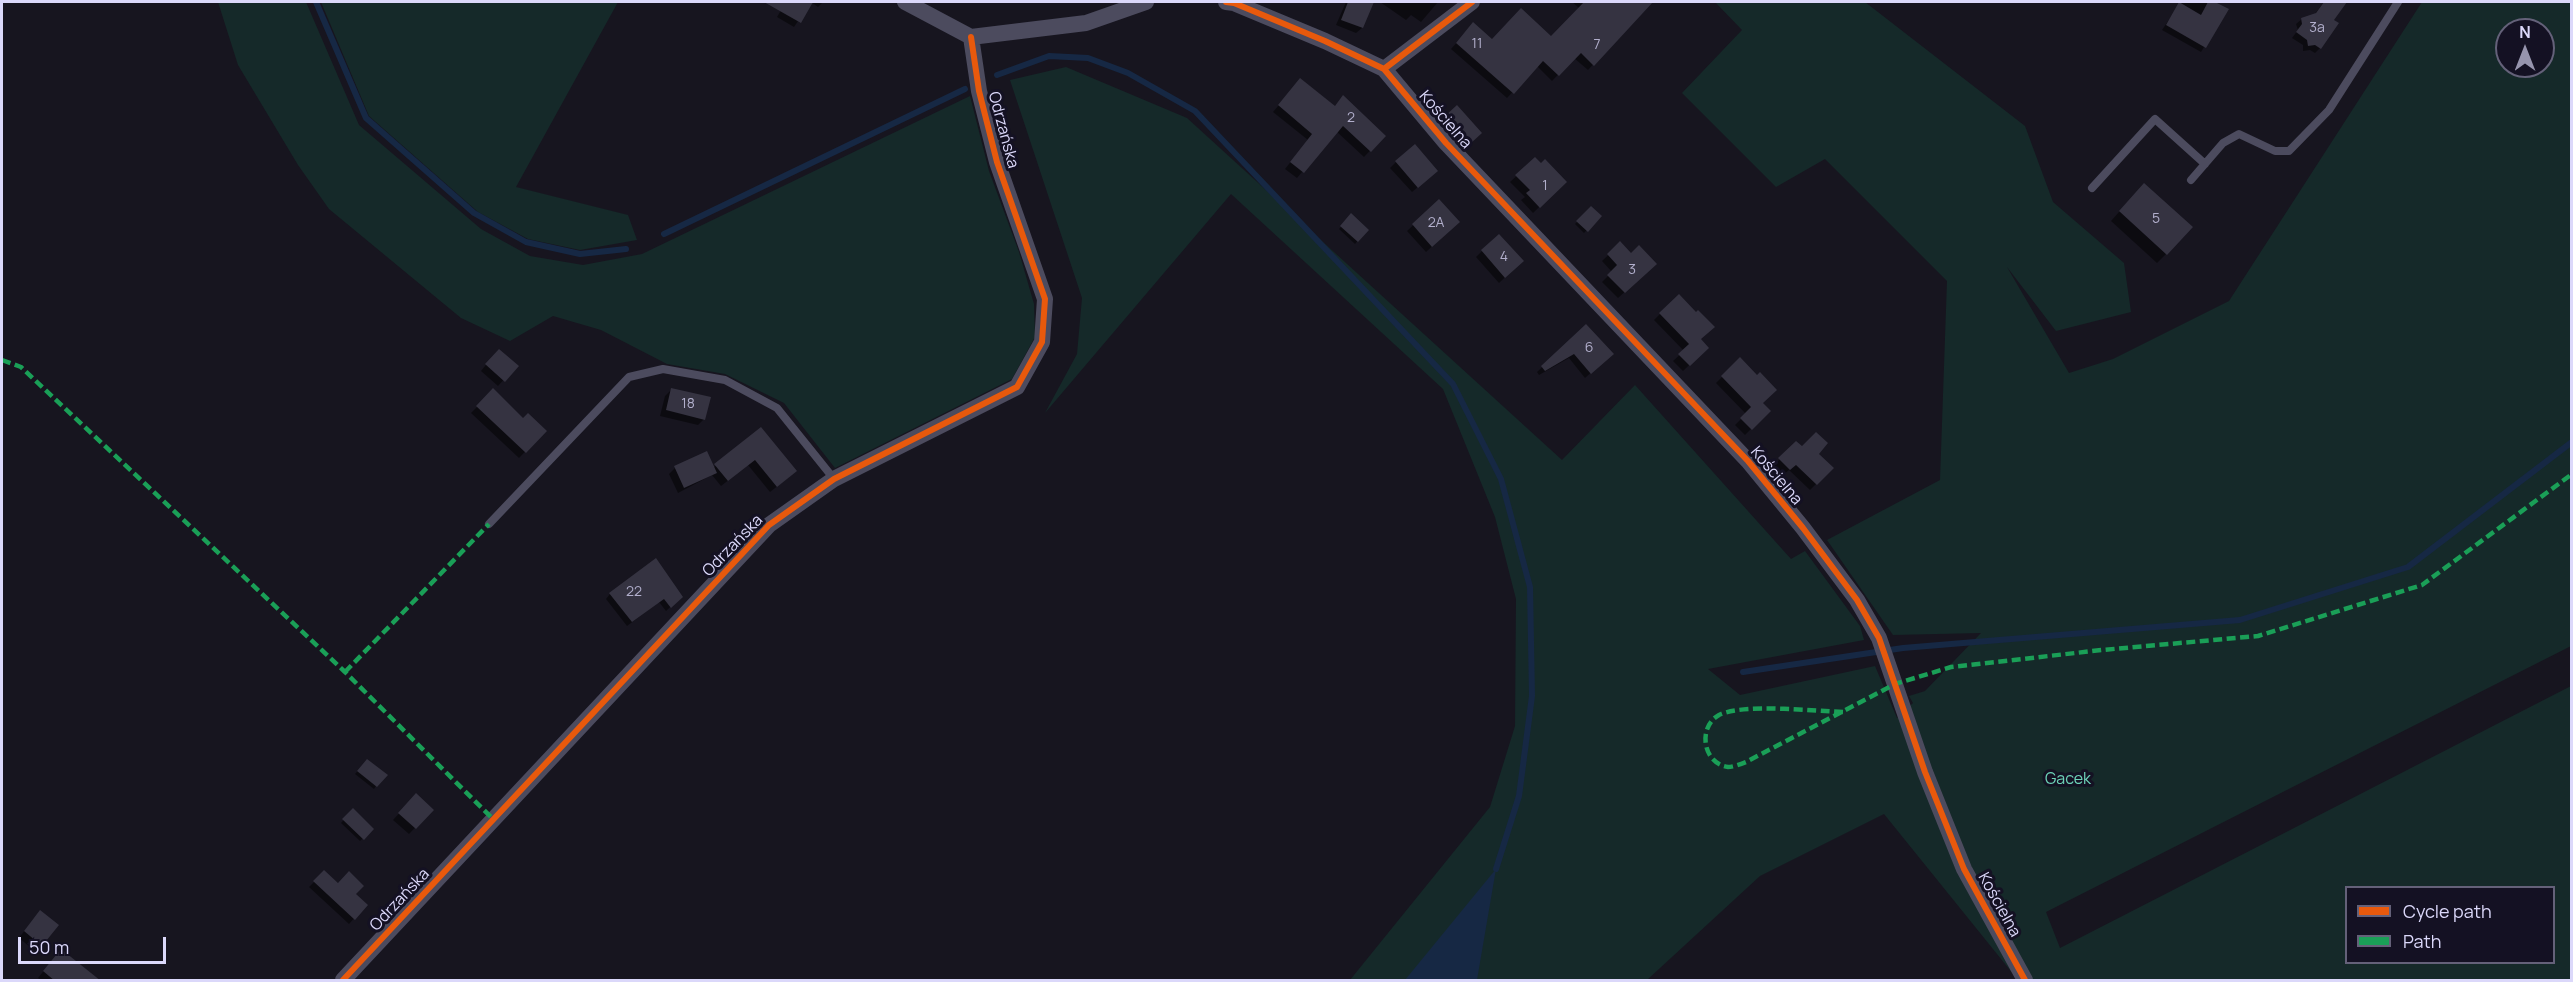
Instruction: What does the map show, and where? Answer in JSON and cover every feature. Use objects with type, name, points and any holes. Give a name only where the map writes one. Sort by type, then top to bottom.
[{"type":"street","points":[[905,2],[971,37],[1086,24],[1146,2]]},
{"type":"street","points":[[1226,2],[1234,3],[1325,41],[1384,69],[1472,2]]},
{"type":"street","name":"Odrzańska","points":[[343,981],[770,525],[834,479],[1017,387],[1042,342],[1045,299],[997,162],[979,91],[971,37]]},
{"type":"street","name":"Kościelna","points":[[1384,69],[1446,144],[1748,461],[1857,600],[1879,638],[1925,772],[1964,869],[2025,981]]},
{"type":"lane","points":[[2191,180],[2223,144],[2240,134],[2275,151],[2289,151],[2329,110],[2398,2]]},
{"type":"lane","points":[[2092,188],[2156,119],[2205,164]]},
{"type":"lane","points":[[489,524],[629,376],[663,369],[725,380],[777,408],[834,479]]},
{"type":"green space","points":[[218,2],[306,2],[359,125],[481,229],[530,256],[583,265],[642,254],[970,96],[989,171],[1019,252],[1034,304],[1035,337],[1012,379],[835,468],[784,403],[725,374],[667,364],[601,330],[553,316],[510,341],[461,318],[329,209],[298,165],[238,65]]},
{"type":"green space","points":[[321,2],[618,2],[516,187],[628,215],[637,240],[580,250],[528,239],[478,212],[369,116]]},
{"type":"green space","name":"Gacek","points":[[1715,2],[1865,2],[2025,126],[2053,202],[2124,263],[2131,312],[2056,331],[2007,267],[2069,373],[2113,359],[2229,301],[2422,2],[2571,2],[2571,646],[2046,912],[2060,948],[2571,686],[2571,980],[2018,980],[1884,814],[1760,876],[1647,980],[1350,980],[1490,807],[1515,726],[1516,599],[1495,517],[1443,389],[1231,194],[1045,413],[1077,354],[1082,298],[1010,80],[1066,67],[1187,118],[1562,460],[1635,385],[1791,559],[1805,551],[1860,626],[1864,640],[1708,669],[1740,695],[1875,666],[1897,718],[1913,703],[1909,696],[1925,691],[1981,633],[1893,635],[1827,540],[1940,480],[1947,281],[1825,159],[1776,187],[1682,93],[1742,30]]},
{"type":"water","points":[[1496,869],[1477,980],[1405,980]]},
{"type":"building","points":[[764,2],[813,2],[801,23]]},
{"type":"building","points":[[1348,2],[1374,2],[1363,28],[1341,20]]},
{"type":"building","points":[[1584,2],[1653,2],[1594,66],[1581,53],[1559,76],[1543,61],[1514,94],[1456,43],[1473,22],[1492,39],[1521,8],[1551,36]]},
{"type":"building","points":[[2179,2],[2201,15],[2208,2],[2215,2],[2229,9],[2206,48],[2166,25]]},
{"type":"building","points":[[2324,2],[2347,2],[2334,20],[2339,23],[2321,49],[2315,45],[2308,46],[2307,40],[2296,32],[2302,24],[2301,18],[2316,13]]},
{"type":"building","points":[[1300,78],[1335,106],[1343,95],[1386,136],[1371,152],[1343,126],[1304,173],[1290,162],[1312,134],[1278,105]]},
{"type":"building","points":[[1457,105],[1482,133],[1470,144],[1445,116]]},
{"type":"building","points":[[1415,144],[1438,171],[1418,188],[1395,161]]},
{"type":"building","points":[[1535,157],[1541,163],[1545,159],[1567,182],[1540,208],[1526,193],[1530,190],[1515,175]]},
{"type":"building","points":[[2144,183],[2193,227],[2167,255],[2119,211]]},
{"type":"building","points":[[1439,199],[1460,222],[1432,247],[1412,224]]},
{"type":"building","points":[[1591,206],[1602,216],[1588,232],[1576,221]]},
{"type":"building","points":[[1351,213],[1369,230],[1358,242],[1340,226]]},
{"type":"building","points":[[1499,234],[1524,261],[1505,278],[1481,250]]},
{"type":"building","points":[[1620,241],[1631,253],[1639,245],[1657,264],[1625,293],[1607,275],[1617,265],[1607,254]]},
{"type":"building","points":[[1679,294],[1715,327],[1701,339],[1709,348],[1690,366],[1678,354],[1689,344],[1659,313]]},
{"type":"building","points":[[1586,324],[1614,354],[1591,374],[1574,354],[1545,371],[1541,366]]},
{"type":"building","points":[[499,349],[519,366],[505,382],[485,364]]},
{"type":"building","points":[[1740,357],[1757,375],[1760,372],[1777,390],[1763,403],[1771,411],[1752,430],[1740,418],[1751,407],[1721,376]]},
{"type":"building","points":[[493,388],[523,418],[528,413],[547,431],[526,453],[476,406]]},
{"type":"building","points":[[671,388],[711,397],[705,420],[666,410]]},
{"type":"building","points":[[761,427],[797,471],[777,487],[755,460],[728,481],[714,464]]},
{"type":"building","points":[[1816,432],[1828,443],[1819,454],[1834,468],[1817,485],[1796,465],[1790,470],[1778,458],[1796,441],[1802,446]]},
{"type":"building","points":[[707,451],[717,473],[684,488],[674,466]]},
{"type":"building","points":[[656,558],[683,597],[671,608],[664,599],[632,622],[609,593]]},
{"type":"building","points":[[367,759],[388,775],[377,787],[357,771]]},
{"type":"building","points":[[416,793],[434,810],[416,829],[398,813]]},
{"type":"building","points":[[353,808],[374,829],[364,840],[342,819]]},
{"type":"building","points":[[324,870],[338,883],[349,871],[364,886],[356,894],[368,905],[355,920],[313,881]]},
{"type":"building","points":[[40,910],[59,925],[42,946],[24,931]]},
{"type":"building","points":[[61,949],[101,981],[55,981],[43,971]]},
{"type":"waterway","points":[[316,2],[366,118],[474,213],[526,242],[580,254],[626,249]]},
{"type":"waterway","points":[[997,75],[1049,56],[1088,58],[1128,73],[1195,111],[1453,384],[1501,479],[1530,587],[1532,696],[1519,796],[1496,869]]},
{"type":"waterway","points":[[664,234],[965,89]]},
{"type":"waterway","points":[[1743,672],[1903,648],[2240,620],[2408,567],[2572,442]]},
{"type":"marked path","points":[[2,360],[21,367],[345,672],[494,820]]},
{"type":"marked path","points":[[1843,712],[1830,711],[1797,709],[1730,711],[1719,715],[1708,728],[1706,736],[1708,752],[1713,759],[1728,767],[1746,762],[1895,684],[1951,667],[2258,636],[2422,585],[2572,474]]},
{"type":"marked path","points":[[345,672],[489,524]]},
{"type":"cycle path","points":[[1226,2],[1234,3],[1325,41],[1384,69],[1446,143],[1748,461],[1803,528],[1857,600],[1879,638],[1925,772],[1964,869],[2025,980]]},
{"type":"cycle path","points":[[1384,69],[1472,2]]},
{"type":"cycle path","points":[[343,980],[769,525],[834,479],[1017,387],[1042,342],[1045,299],[997,162],[979,91],[971,37]]}]
